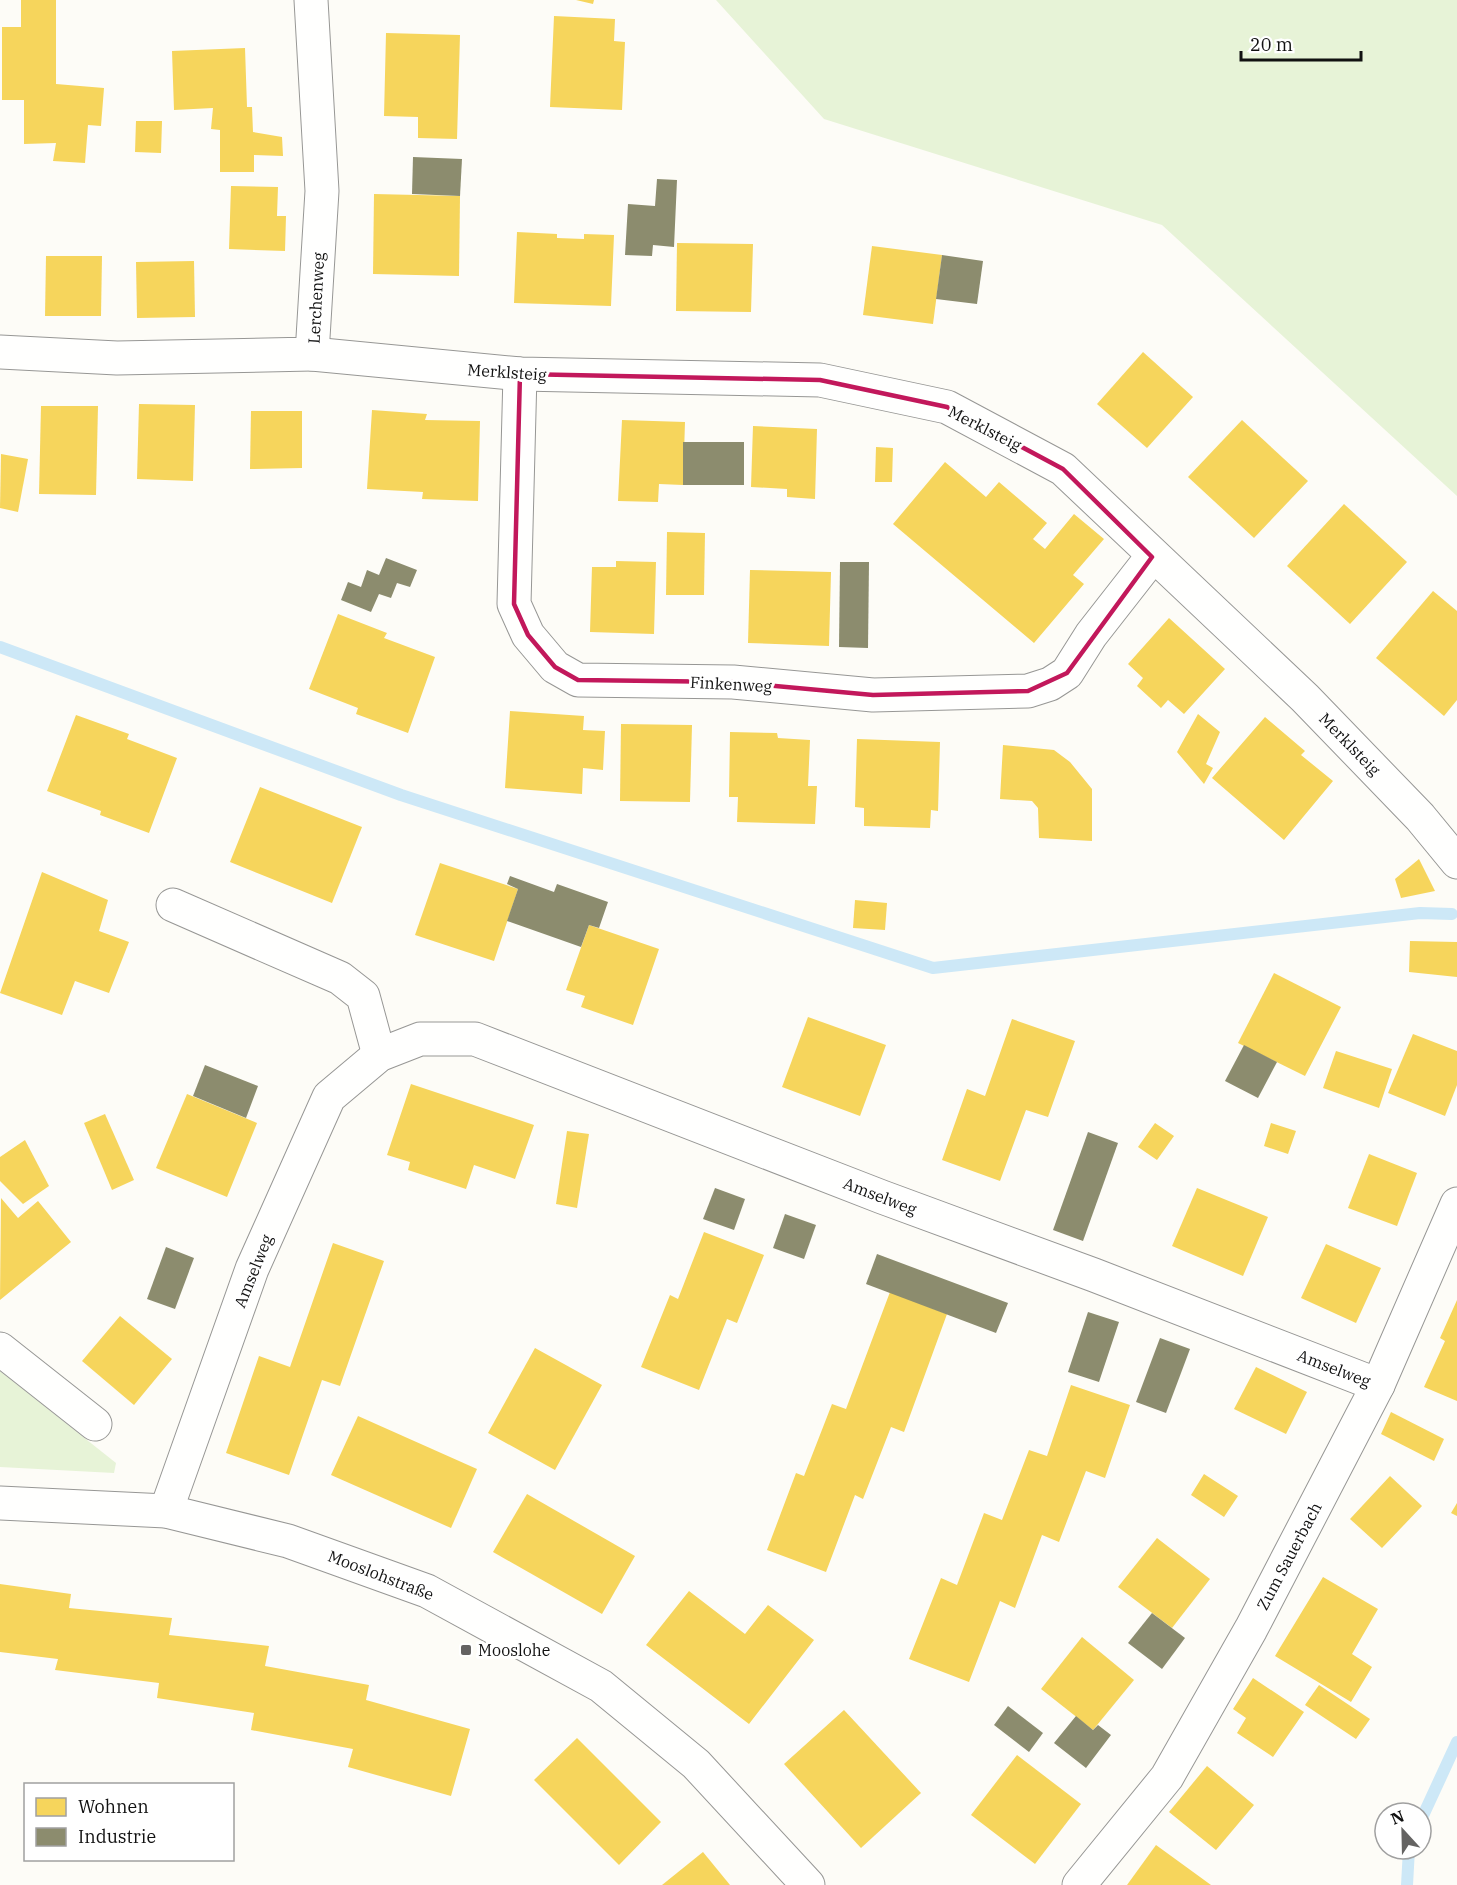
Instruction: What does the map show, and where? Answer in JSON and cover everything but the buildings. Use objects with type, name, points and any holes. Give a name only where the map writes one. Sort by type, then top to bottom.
[{"type":"street","name":"Lerchenweg","points":[[0,352],[117,358],[312,354],[322,191],[312,0]]},
{"type":"street","name":"Merklsteig","points":[[312,354],[520,374],[820,380],[947,407],[1063,469],[1152,556],[1305,698],[1420,817],[1457,862]]},
{"type":"street","name":"Finkenweg","points":[[520,374],[514,604],[528,634],[555,667],[578,680],[733,682],[873,695],[1028,691],[1050,684],[1066,673],[1091,635],[1152,556]]},
{"type":"street","points":[[173,905],[340,978],[363,996],[379,1055]]},
{"type":"street","name":"Amselweg","points":[[166,1511],[252,1269],[329,1097],[379,1055],[420,1039],[476,1038],[882,1197],[1104,1278],[1378,1385]]},
{"type":"street","name":"Zum Sauerbach","points":[[1079,1885],[1167,1777],[1251,1629],[1378,1385],[1457,1204]]},
{"type":"street","points":[[0,1349],[95,1424]]},
{"type":"street","name":"Mooslohstraße","points":[[0,1503],[166,1511],[288,1541],[427,1591],[601,1686],[696,1764],[808,1885]]},
{"type":"highlighted area","points":[[520,374],[820,380],[947,407],[1063,469],[1152,557],[1067,673],[1028,691],[873,695],[733,682],[578,680],[555,667],[528,635],[514,604]]},
{"type":"green space","points":[[716,0],[1457,0],[1457,496],[1162,225],[824,119]]},
{"type":"green space","points":[[0,1371],[116,1463],[114,1473],[0,1467]]},
{"type":"waterway","points":[[0,647],[401,795],[933,968],[1420,913],[1452,914]]},
{"type":"waterway","points":[[1430,1801],[1457,1742]]},
{"type":"waterway","points":[[1407,1885],[1408,1861]]},
{"type":"place","name":"Mooslohe","points":[[466,1650]]}]
